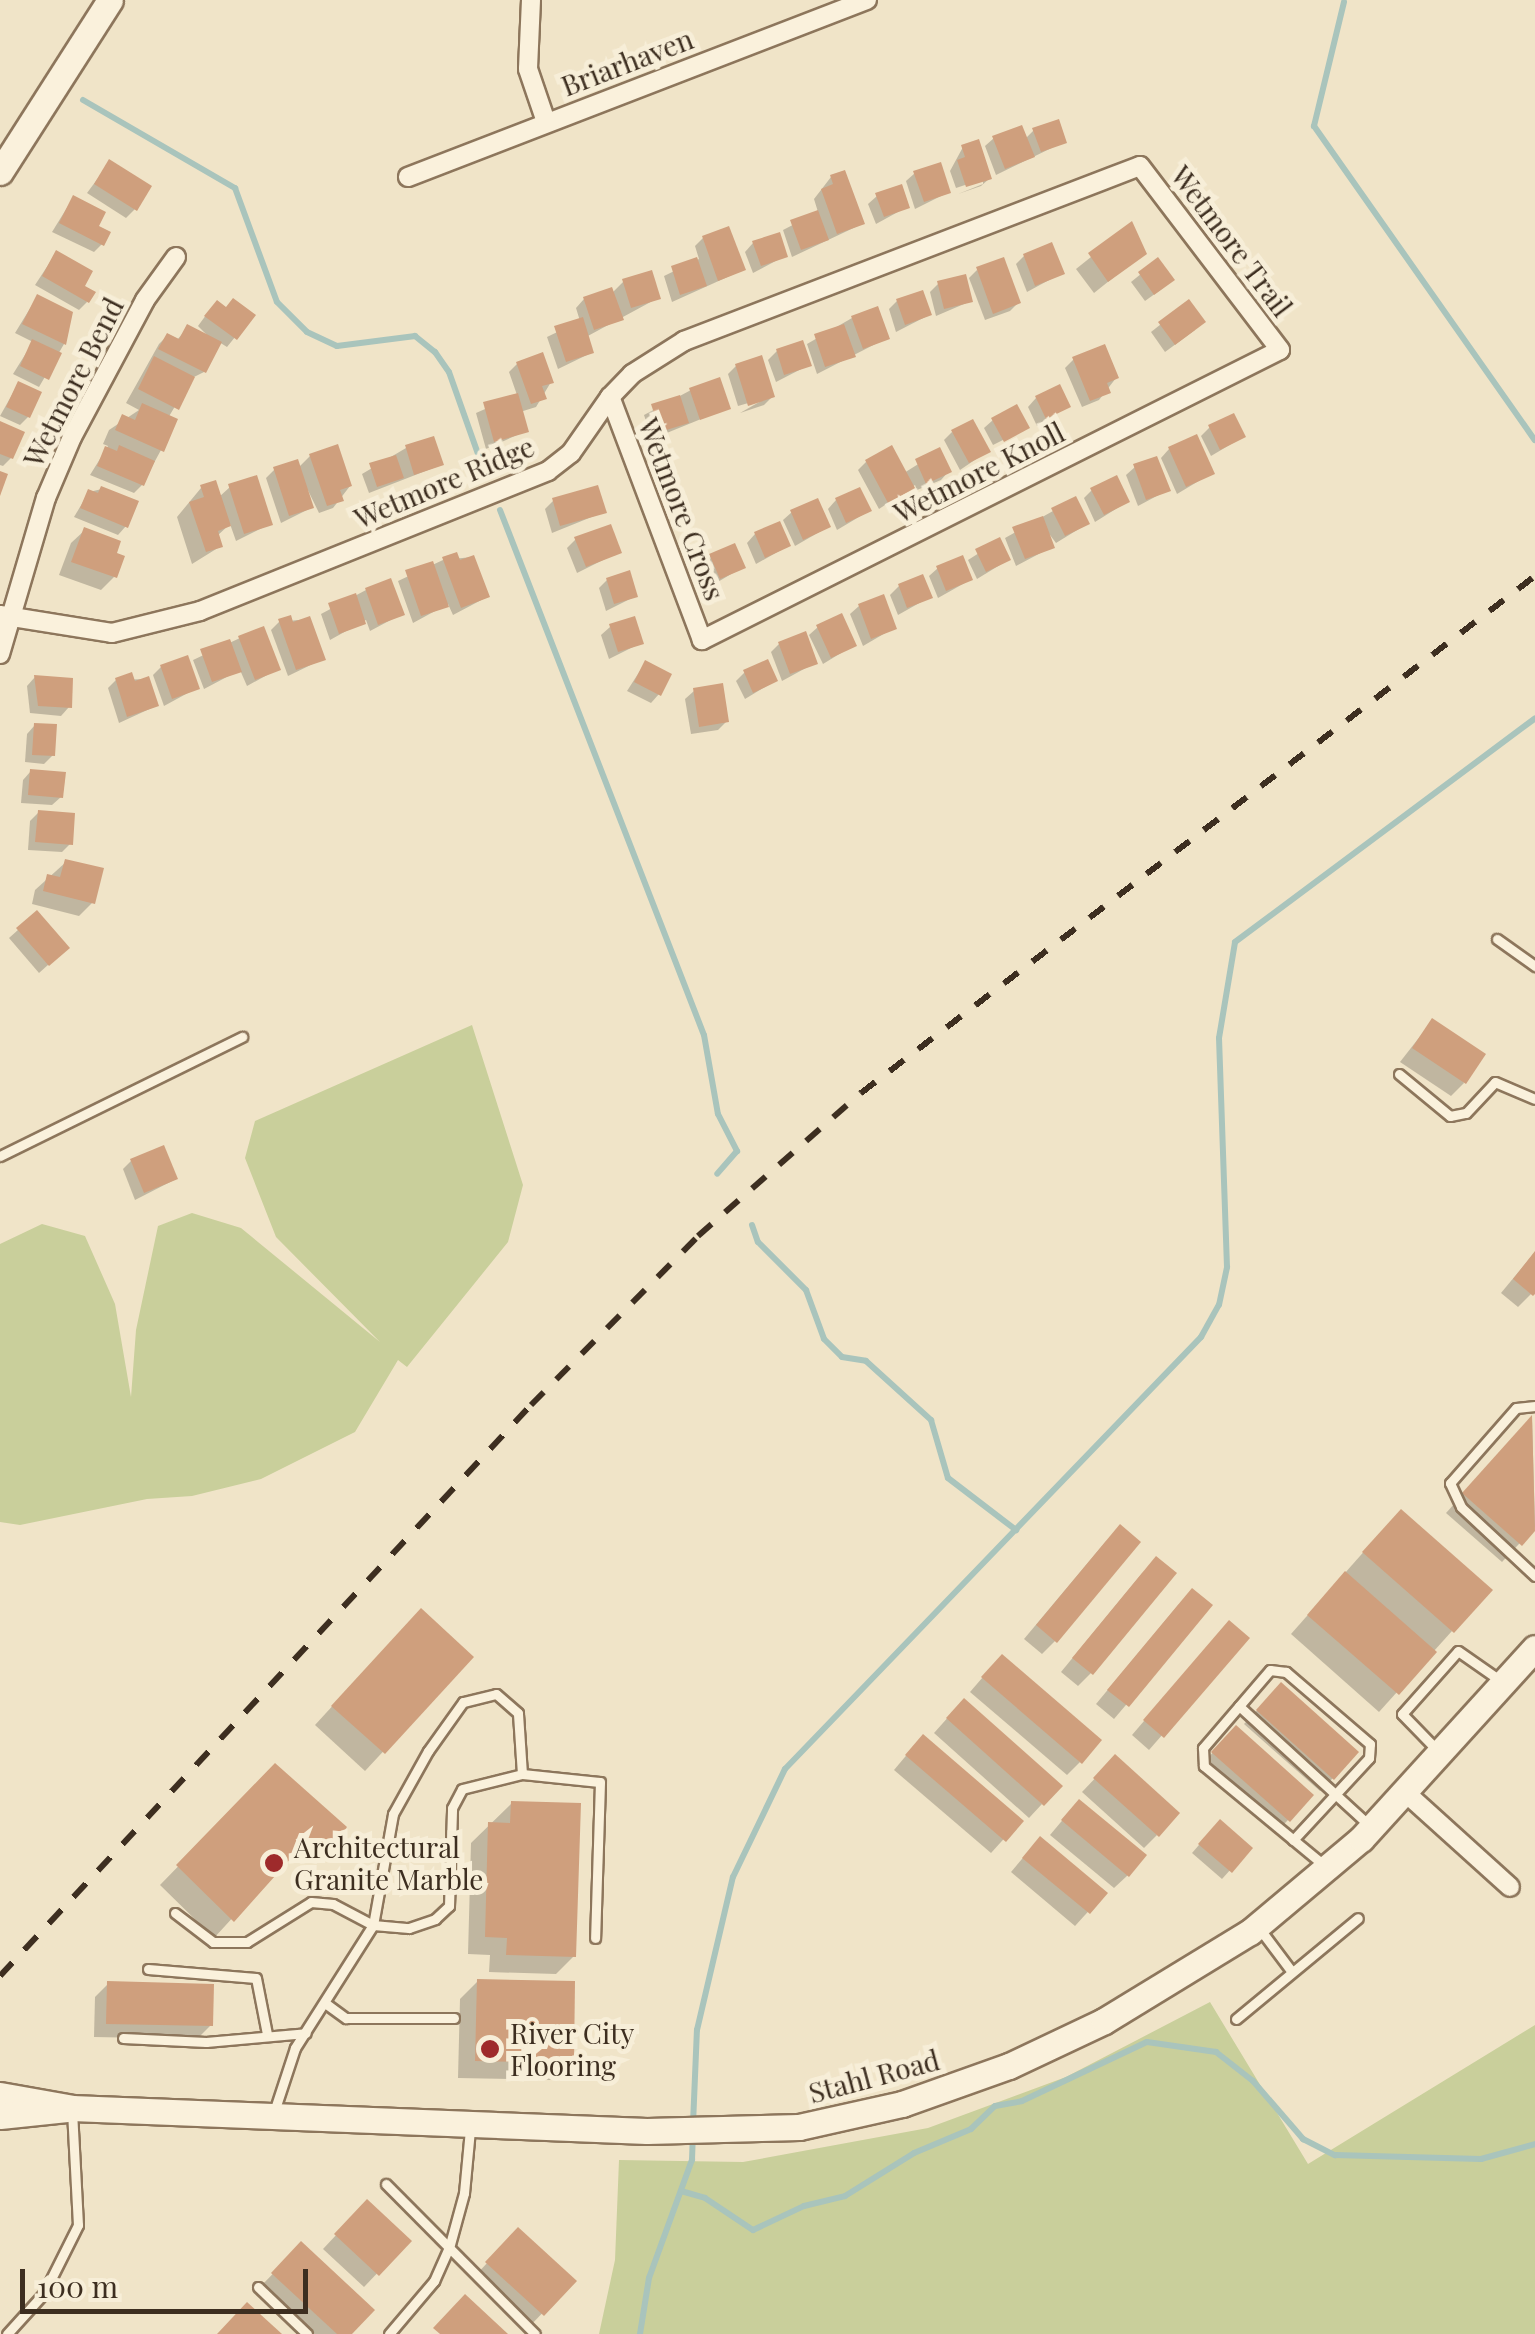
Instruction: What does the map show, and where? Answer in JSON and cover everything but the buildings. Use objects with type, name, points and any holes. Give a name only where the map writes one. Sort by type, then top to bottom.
[{"type":"street","points":[[531,0],[528,69],[546,122]]},
{"type":"street","name":"Briarhaven","points":[[408,177],[867,0]]},
{"type":"street","points":[[0,172],[104,3]]},
{"type":"street","name":"Wetmore Trail","points":[[1140,166],[1280,350]]},
{"type":"street","name":"Wetmore Ridge","points":[[4,616],[58,629],[129,632],[200,611],[532,480],[571,453],[610,396],[632,374],[684,340],[1140,166]]},
{"type":"street","name":"Wetmore Bend","points":[[0,654],[4,616],[72,437],[144,300],[176,257]]},
{"type":"street","name":"Wetmore Knoll","points":[[702,640],[1280,350]]},
{"type":"street","name":"Wetmore Cross","points":[[610,396],[702,640]]},
{"type":"street","name":"Stahl Road","points":[[0,2095],[72,2108],[647,2131],[740,2132],[866,2114],[1009,2066],[1104,2021],[1258,1926],[1372,1828],[1535,1648]]},
{"type":"street","points":[[1406,1792],[1510,1887]]},
{"type":"street","name":"Stahl Road","points":[[0,2116],[72,2108]]},
{"type":"lane","points":[[1497,939],[1535,966]]},
{"type":"lane","points":[[2,1154],[242,1038]]},
{"type":"lane","points":[[1398,1074],[1450,1116],[1466,1113],[1494,1082],[1535,1099]]},
{"type":"lane","points":[[1535,1406],[1516,1408],[1450,1483],[1461,1508],[1535,1576]]},
{"type":"lane","points":[[1526,1568],[1535,1558]]},
{"type":"lane","points":[[1441,1754],[1402,1714],[1458,1651],[1504,1683]]},
{"type":"lane","points":[[1293,1840],[1369,1758],[1370,1744],[1286,1672],[1270,1670],[1203,1748],[1204,1766],[1293,1840],[1328,1869]]},
{"type":"lane","points":[[272,2118],[306,2033],[373,1925],[393,1814],[463,1702],[496,1694],[518,1713],[522,1774]]},
{"type":"lane","points":[[1240,1706],[1372,1828]]},
{"type":"lane","points":[[175,1913],[213,1942],[247,1942],[311,1902],[334,1904],[373,1925],[409,1928],[448,1906],[452,1808],[462,1788],[522,1774],[600,1782],[595,1938]]},
{"type":"lane","points":[[1236,2018],[1358,1918]]},
{"type":"lane","points":[[1258,1926],[1292,1972]]},
{"type":"lane","points":[[148,1969],[256,1978],[267,2034]]},
{"type":"lane","points":[[326,2003],[346,2018],[454,2018]]},
{"type":"lane","points":[[123,2038],[206,2042],[306,2033]]},
{"type":"lane","points":[[8,2334],[44,2293],[78,2225],[72,2108]]},
{"type":"lane","points":[[389,2334],[434,2280],[449,2248],[464,2193],[470,2125]]},
{"type":"lane","points":[[386,2184],[535,2334]]},
{"type":"lane","points":[[258,2287],[307,2334]]},
{"type":"green space","points":[[472,1025],[523,1185],[508,1242],[407,1367],[398,1360],[355,1432],[261,1479],[192,1496],[147,1499],[20,1525],[0,1522],[0,1244],[42,1224],[85,1236],[115,1304],[131,1397],[136,1330],[158,1226],[192,1213],[241,1228],[380,1342],[276,1237],[245,1158],[255,1121]]},
{"type":"green space","points":[[1210,2002],[1308,2164],[1535,2025],[1535,2334],[599,2334],[615,2260],[619,2160],[743,2162],[928,2128],[1066,2077]]},
{"type":"waterway","points":[[1344,2],[1314,126],[1535,440]]},
{"type":"waterway","points":[[83,100],[235,188],[277,302],[307,332],[337,346],[415,336],[435,352],[449,372],[484,471]]},
{"type":"waterway","points":[[500,510],[704,1035],[718,1114],[737,1151],[717,1174]]},
{"type":"waterway","points":[[693,2124],[697,2030],[733,1877],[785,1769],[1201,1337],[1219,1305],[1227,1267],[1219,1038],[1235,942],[1535,718]]},
{"type":"waterway","points":[[752,1225],[758,1242],[806,1290],[824,1339],[842,1357],[866,1361],[931,1420],[948,1478],[1016,1530]]},
{"type":"waterway","points":[[681,2191],[705,2198],[753,2230],[804,2206],[845,2196],[914,2153],[971,2129],[995,2106],[1022,2101],[1147,2042],[1216,2052],[1253,2081],[1303,2139],[1335,2155],[1481,2159],[1535,2144]]},
{"type":"waterway","points":[[640,2334],[649,2278],[692,2160],[693,2136]]},
{"type":"railway","points":[[0,1976],[531,1405],[698,1236],[861,1093],[1535,576]]},
{"type":"place","name":"Architectural Granite Marble","points":[[274,1863]]},
{"type":"place","name":"River City Flooring","points":[[490,2049]]}]
